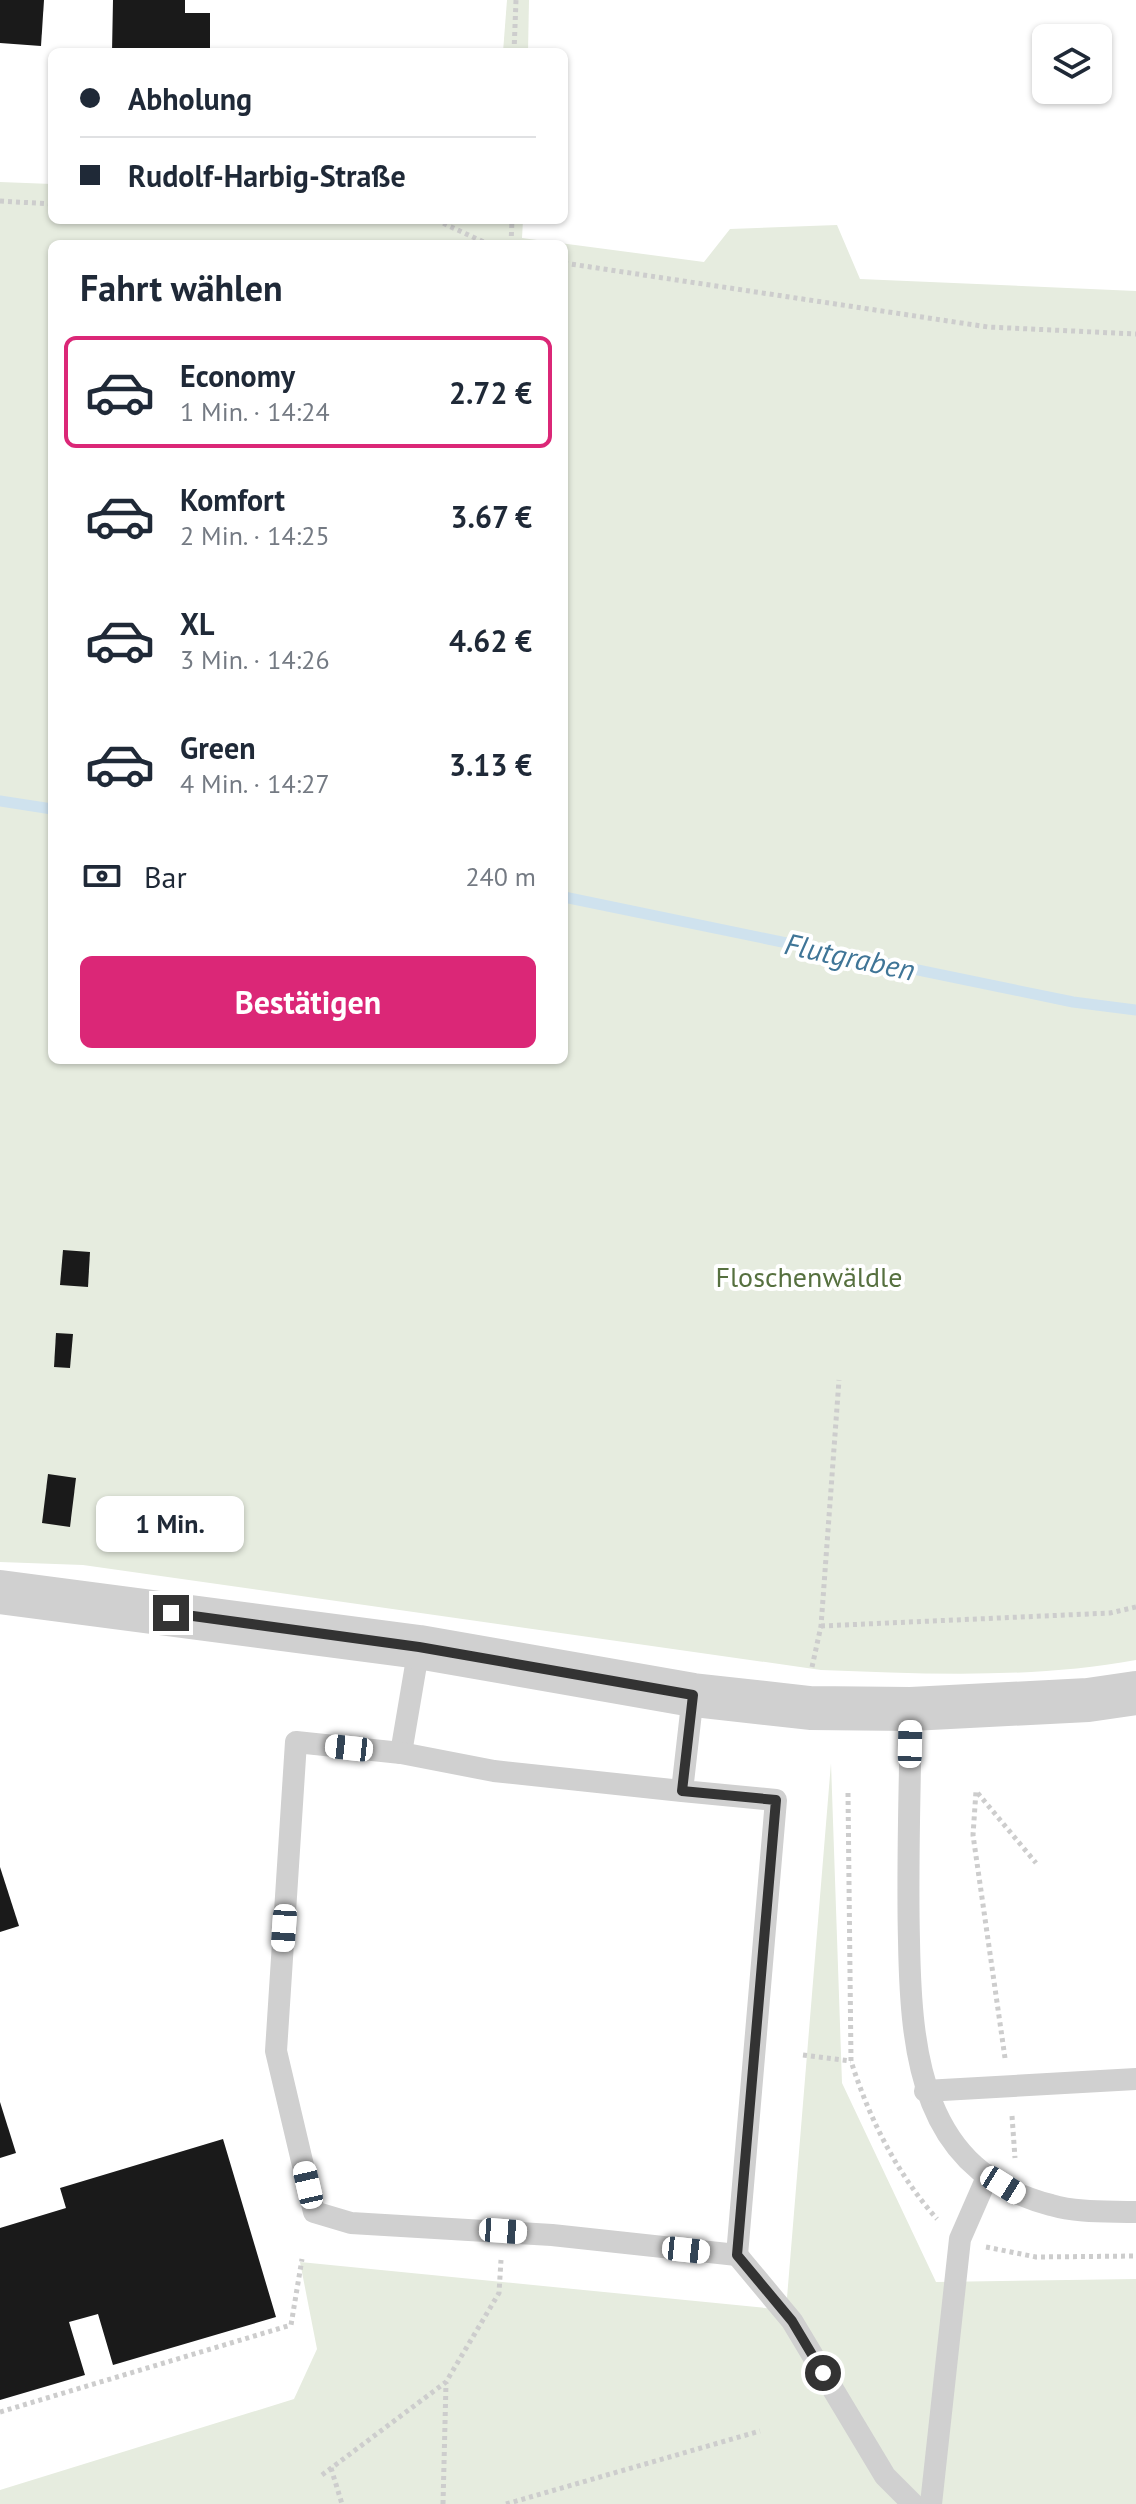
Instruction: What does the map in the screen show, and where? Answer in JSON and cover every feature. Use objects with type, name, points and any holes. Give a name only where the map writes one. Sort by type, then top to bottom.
[{"type":"street","points":[[0,1592],[419,1647],[693,1695],[810,1708],[911,1709],[1088,1700],[1136,1693]]},
{"type":"lane","points":[[401,1753],[419,1647]]},
{"type":"lane","points":[[682,1791],[693,1695]]},
{"type":"lane","points":[[911,1709],[910,2002],[915,2053],[925,2091],[939,2122],[958,2150],[1017,2194],[1052,2206],[1136,2212]]},
{"type":"lane","points":[[737,2255],[776,1800],[494,1771],[401,1753],[296,1742],[276,2051],[314,2212],[351,2223],[503,2231],[737,2255],[792,2321],[885,2476],[913,2504]]},
{"type":"lane","points":[[925,2091],[1136,2079]]},
{"type":"lane","points":[[931,2504],[960,2239],[988,2175]]},
{"type":"path","points":[[514,48],[516,0]]},
{"type":"path","points":[[0,201],[48,204]]},
{"type":"path","points":[[445,224],[479,240]]},
{"type":"path","points":[[568,264],[988,327],[1136,334]]},
{"type":"path","points":[[810,1708],[812,1667],[821,1626],[839,1380]]},
{"type":"path","points":[[821,1626],[1110,1613],[1136,1607]]},
{"type":"path","points":[[1017,2194],[1010,2086],[975,1850],[976,1791],[1036,1863]]},
{"type":"path","points":[[848,1793],[851,2061],[862,2096],[902,2173],[935,2217],[960,2239],[1036,2257],[1136,2256]]},
{"type":"path","points":[[803,2055],[851,2061]]},
{"type":"path","points":[[322,2475],[446,2382],[499,2293],[503,2231]]},
{"type":"path","points":[[0,2412],[291,2325],[302,2259]]},
{"type":"path","points":[[443,2504],[446,2382]]},
{"type":"path","points":[[506,2504],[760,2431]]},
{"type":"path","points":[[331,2468],[342,2504]]},
{"type":"green space","points":[[507,0],[529,0],[528,48],[503,48]]},
{"type":"green space","name":"Floschenwäldle","points":[[0,182],[48,184],[48,224],[523,224],[522,238],[537,240],[48,240],[48,1064],[568,1064],[568,244],[704,262],[730,229],[837,225],[860,279],[1136,291],[1136,1660],[1019,1673],[821,1670],[83,1565],[0,1562]]},
{"type":"green space","points":[[831,1763],[842,2083],[936,2282],[1136,2279],[1136,2504],[0,2504],[0,2490],[294,2399],[317,2349],[300,2262],[786,2310]]},
{"type":"building","points":[[0,0],[44,0],[41,46],[0,43]]},
{"type":"building","points":[[113,0],[185,0],[185,13],[210,13],[210,48],[112,48]]},
{"type":"building","points":[[63,1250],[90,1252],[88,1287],[60,1285]]},
{"type":"building","points":[[56,1333],[73,1334],[70,1368],[54,1367]]},
{"type":"building","points":[[48,1474],[76,1478],[70,1527],[42,1523]]},
{"type":"building","points":[[0,1867],[19,1926],[0,1932]]},
{"type":"building","points":[[0,2102],[16,2153],[0,2158]]},
{"type":"building","points":[[223,2139],[276,2317],[113,2365],[98,2314],[69,2322],[85,2375],[0,2400],[0,2228],[66,2208],[60,2188]]},
{"type":"waterway","name":"Flutgraben","points":[[0,801],[48,808]]},
{"type":"waterway","name":"Flutgraben","points":[[568,898],[1073,1002],[1136,1010]]},
{"type":"route","points":[[171,1613],[419,1647],[693,1695],[682,1791],[776,1800],[737,2255],[792,2321],[823,2373]]}]
